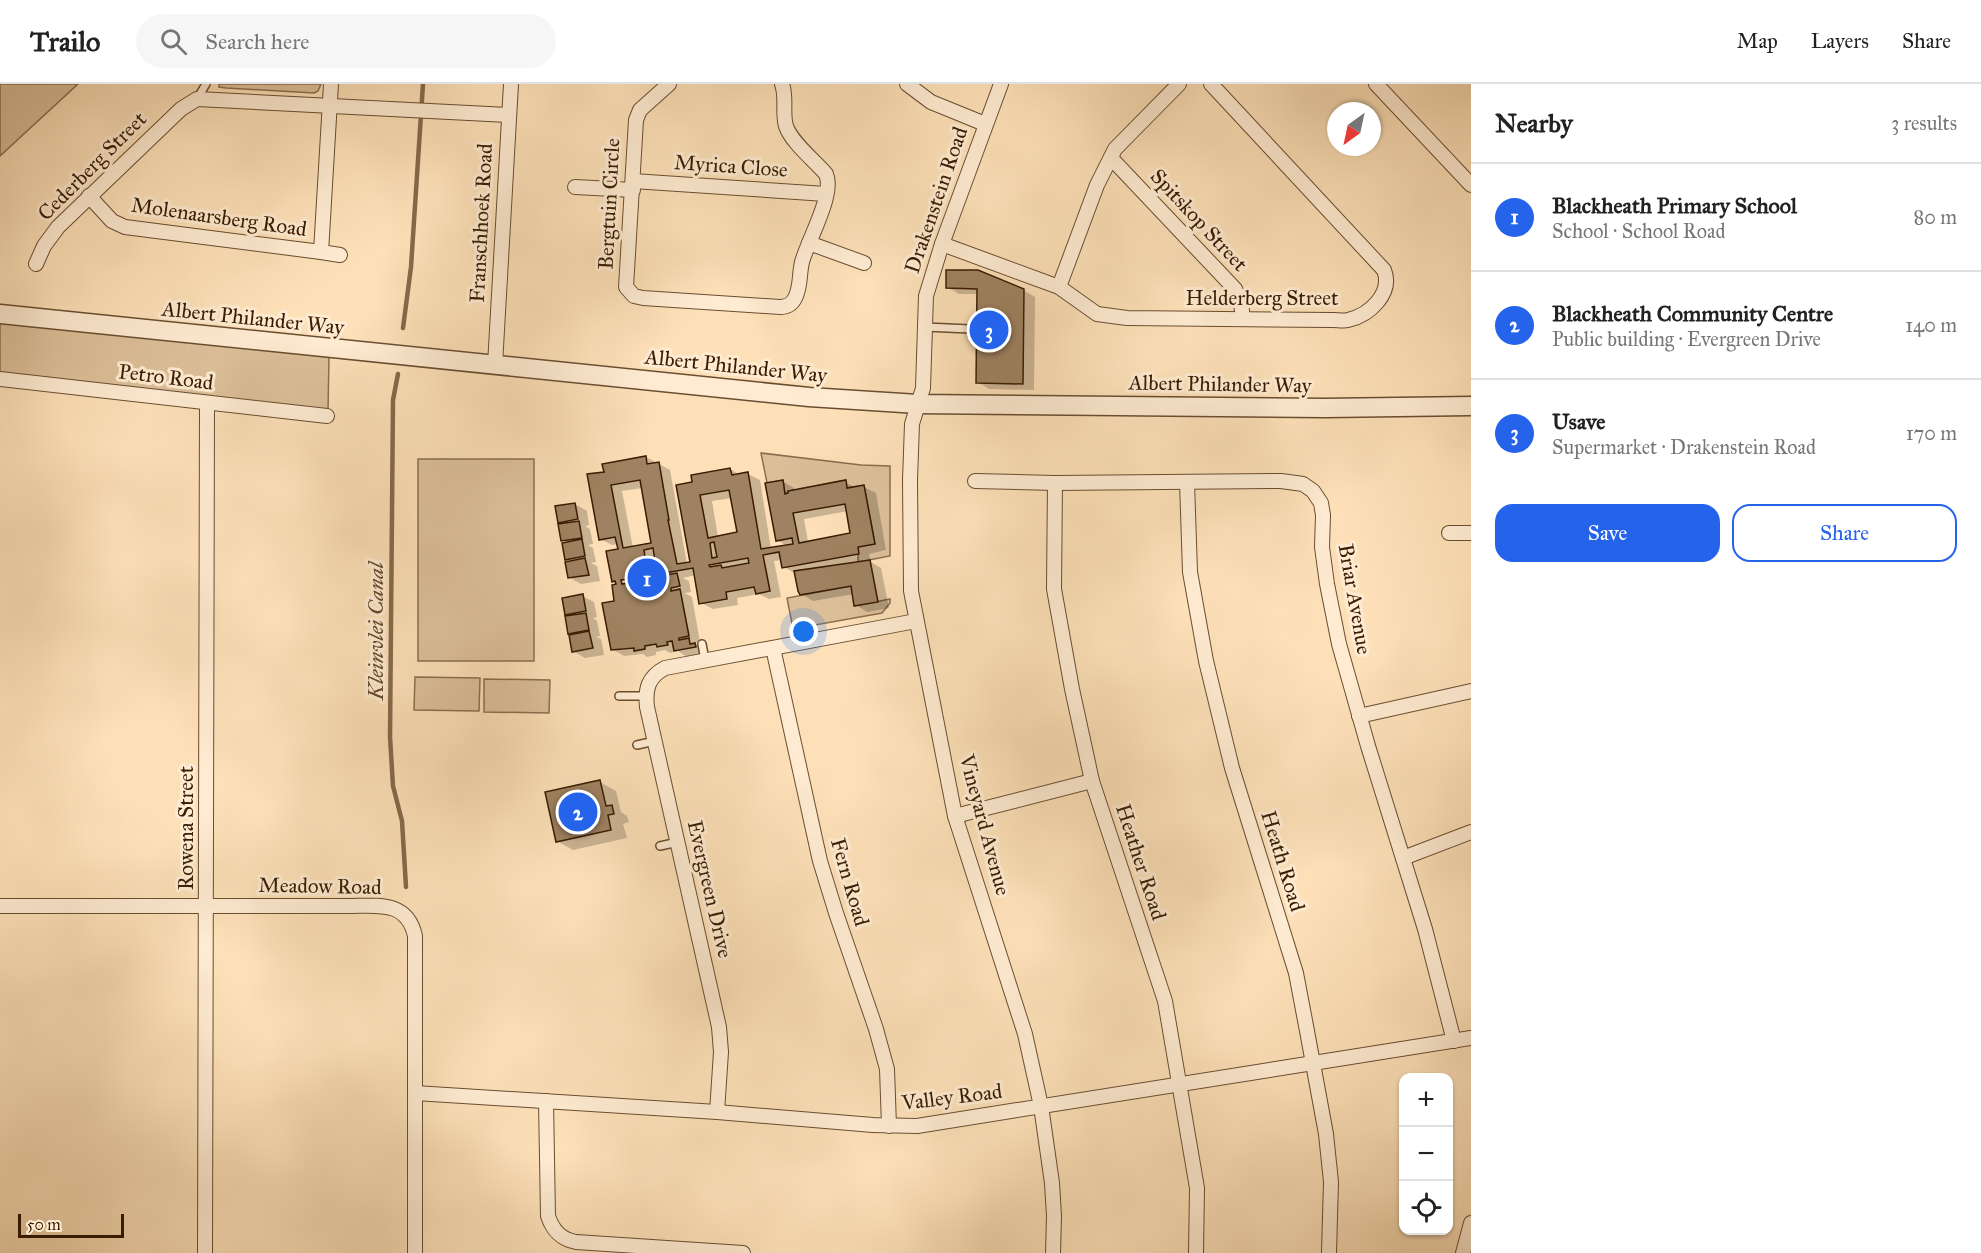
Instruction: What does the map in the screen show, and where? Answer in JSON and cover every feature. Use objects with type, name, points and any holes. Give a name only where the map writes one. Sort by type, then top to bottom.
[{"type":"street","name":"Molenaarsberg Road","points":[[321,252],[331,84]]},
{"type":"street","name":"Franschhoek Road","points":[[495,365],[511,84]]},
{"type":"street","name":"Bergtuin Circle","points":[[669,84],[638,114],[634,141],[626,276],[628,291],[638,298],[786,307],[797,295],[801,265],[826,194]]},
{"type":"street","points":[[782,84],[786,127],[792,137],[826,174],[828,181],[826,194]]},
{"type":"street","points":[[907,84],[924,98],[939,106],[985,124]]},
{"type":"street","name":"Drakenstein Road","points":[[918,404],[923,388],[928,287],[1001,84]]},
{"type":"street","points":[[1059,286],[1098,185],[1115,149],[1179,84]]},
{"type":"street","name":"Helderberg Street","points":[[942,244],[1059,286],[1101,316],[1348,320],[1371,308],[1383,296],[1387,288],[1384,270],[1212,84]]},
{"type":"street","points":[[1376,84],[1471,185]]},
{"type":"street","points":[[197,99],[508,115]]},
{"type":"street","name":"Cederberg Street","points":[[36,264],[44,246],[58,227],[181,109],[197,99]]},
{"type":"street","name":"Spitskop Street","points":[[1111,158],[1235,289],[1241,303],[1243,319]]},
{"type":"street","name":"Myrica Close","points":[[575,187],[633,186],[826,194]]},
{"type":"street","name":"Molenaarsberg Road","points":[[89,196],[112,221],[125,227],[340,255]]},
{"type":"street","points":[[809,243],[864,262]]},
{"type":"street","name":"Albert Philander Way","points":[[0,314],[809,397],[918,404],[1325,408],[1471,406]]},
{"type":"street","name":"Petro Road","points":[[0,379],[327,416]]},
{"type":"street","name":"Rowena Street","points":[[205,1253],[207,403]]},
{"type":"street","name":"Vineyard Avenue","points":[[918,404],[912,424],[911,591],[956,816],[1015,997],[1041,1106],[1052,1183],[1053,1253]]},
{"type":"street","name":"Briar Avenue","points":[[975,481],[1054,483],[1281,481],[1303,484],[1313,491],[1321,503],[1322,547],[1339,644],[1437,973],[1454,1041]]},
{"type":"street","name":"Heath Road","points":[[1186,482],[1191,572],[1206,661],[1232,768],[1296,973],[1313,1062],[1326,1134],[1331,1182],[1329,1253]]},
{"type":"street","name":"Heather Road","points":[[1054,483],[1054,589],[1092,781],[1165,1001],[1197,1188],[1196,1253]]},
{"type":"street","points":[[1449,533],[1471,533]]},
{"type":"street","points":[[705,660],[916,621]]},
{"type":"street","name":"Fern Road","points":[[773,648],[820,861],[887,1069],[889,1126]]},
{"type":"street","name":"Evergreen Drive","points":[[705,660],[665,668],[652,678],[646,690],[646,696],[719,1027],[721,1052],[717,1112]]},
{"type":"street","points":[[1359,716],[1471,691]]},
{"type":"street","points":[[956,816],[1092,781]]},
{"type":"street","points":[[1403,858],[1471,832]]},
{"type":"street","name":"Meadow Road","points":[[0,906],[387,907],[397,909],[406,916],[415,936],[415,1253]]},
{"type":"street","name":"Valley Road","points":[[416,1093],[717,1112],[889,1126],[917,1126],[1471,1038]]},
{"type":"street","points":[[546,1101],[548,1216],[551,1226],[561,1237],[582,1243],[743,1253]]},
{"type":"street","points":[[1463,1253],[1471,1223]]},
{"type":"lane","points":[[197,99],[206,84]]},
{"type":"lane","points":[[925,327],[970,329]]},
{"type":"lane","points":[[702,644],[705,660]]},
{"type":"lane","points":[[619,696],[646,696]]},
{"type":"lane","points":[[637,745],[655,741]]},
{"type":"lane","points":[[660,846],[678,842]]},
{"type":"shaded area","points":[[0,84],[78,84],[0,156]]},
{"type":"shaded area","points":[[219,84],[321,84],[318,91],[314,93],[226,88],[219,87]]},
{"type":"shaded area","points":[[0,320],[329,356],[328,412],[0,375]]},
{"type":"shaded area","points":[[761,453],[861,465],[890,466],[890,556],[858,562],[858,547],[875,544],[864,485],[847,488],[845,480],[788,491],[785,494],[783,480],[767,483]]},
{"type":"shaded area","points":[[418,459],[534,459],[534,661],[418,661]]},
{"type":"shaded area","points":[[851,586],[855,606],[890,599],[890,603],[882,613],[793,629],[787,598]]},
{"type":"shaded area","points":[[415,677],[480,678],[479,711],[414,710]]},
{"type":"shaded area","points":[[484,679],[550,680],[549,713],[484,712]]},
{"type":"building","points":[[946,270],[978,270],[1024,289],[1023,384],[976,383],[977,289],[946,288]]},
{"type":"building","points":[[646,456],[647,464],[659,462],[677,564],[690,562],[676,485],[692,482],[691,475],[730,468],[732,475],[748,472],[761,549],[793,544],[792,538],[776,541],[765,483],[783,480],[785,494],[788,491],[846,480],[847,488],[864,485],[875,544],[858,547],[859,554],[782,568],[779,552],[763,555],[770,591],[756,594],[754,587],[726,592],[727,599],[699,604],[693,568],[648,576],[648,578],[677,573],[680,586],[671,588],[671,591],[680,589],[689,636],[679,638],[679,640],[689,638],[690,644],[695,643],[696,647],[674,651],[672,641],[667,642],[668,645],[657,647],[656,644],[634,651],[634,648],[611,650],[602,603],[614,601],[612,585],[616,584],[615,581],[612,582],[606,551],[618,549],[615,537],[599,540],[587,474],[604,472],[602,464]],"holes":[[[640,480],[651,543],[623,548],[611,485]],[[729,490],[737,532],[708,538],[700,495]],[[845,504],[850,533],[799,543],[793,513]],[[714,542],[717,557],[712,558],[710,543]],[[653,548],[656,568],[647,570],[644,550]],[[748,558],[749,563],[722,568],[721,565],[710,567],[709,565]],[[631,579],[632,582],[622,584],[621,580]]]},
{"type":"building","points":[[575,503],[578,519],[558,523],[555,506]]},
{"type":"building","points":[[579,521],[582,538],[561,541],[558,524]]},
{"type":"building","points":[[582,539],[585,556],[565,560],[562,543]]},
{"type":"building","points":[[585,558],[589,575],[568,578],[565,562]]},
{"type":"building","points":[[870,560],[878,602],[854,606],[851,586],[800,595],[798,591],[794,571]]},
{"type":"building","points":[[583,594],[586,611],[565,615],[562,598]]},
{"type":"building","points":[[586,613],[589,630],[568,634],[565,616]]},
{"type":"building","points":[[589,631],[593,648],[572,652],[569,635]]},
{"type":"building","points":[[600,780],[606,806],[612,805],[614,814],[608,815],[611,830],[556,842],[545,792]]},
{"type":"waterway","name":"Kleinvlei Canal","points":[[403,328],[411,267],[423,84]]},
{"type":"waterway","name":"Kleinvlei Canal","points":[[398,374],[393,400],[390,737],[393,786],[402,821],[406,887]]},
{"type":"place","name":"Usave","points":[[989,330]]},
{"type":"place","name":"Blackheath Primary School","points":[[647,578]]},
{"type":"place","name":"Blackheath Community Centre","points":[[578,812]]}]
